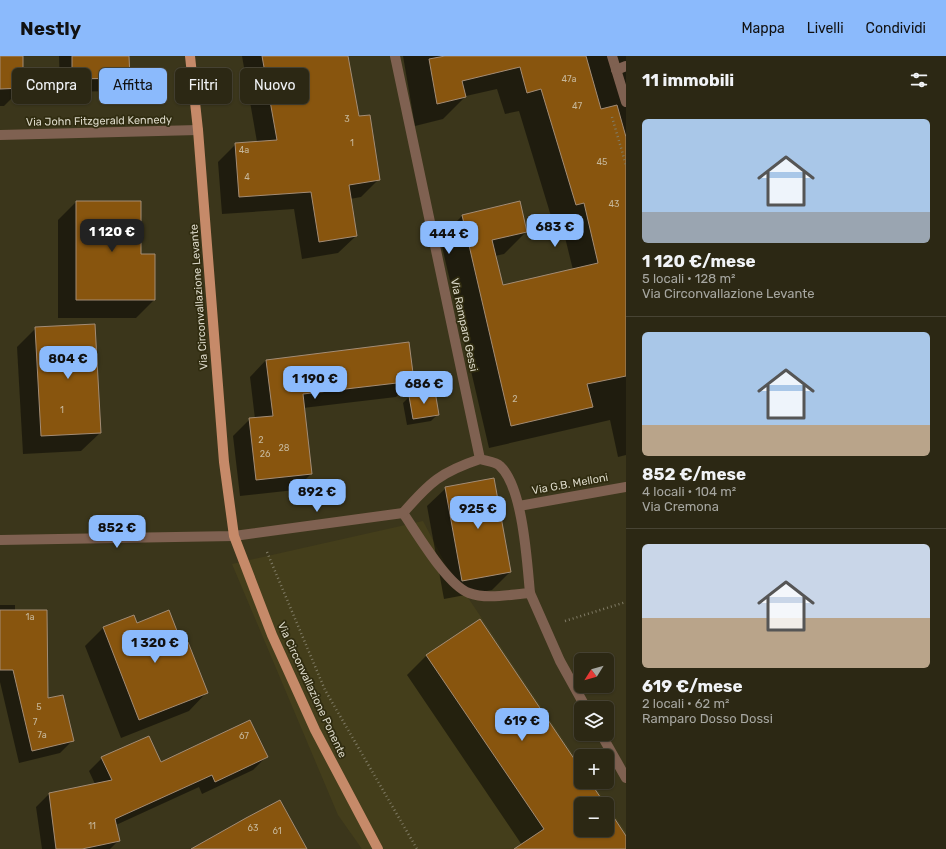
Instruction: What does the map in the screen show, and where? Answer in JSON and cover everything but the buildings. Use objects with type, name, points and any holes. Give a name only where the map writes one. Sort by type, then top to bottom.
[{"type":"main road","name":"Via Circonvallazione Levante","points":[[190,56],[198,130],[224,462],[234,536]]},
{"type":"main road","name":"Via Circonvallazione Ponente","points":[[234,536],[272,636],[315,730],[378,849]]},
{"type":"street","name":"Via Ramparo Gessi","points":[[395,56],[480,459]]},
{"type":"street","points":[[612,56],[626,102]]},
{"type":"street","points":[[616,70],[626,66]]},
{"type":"street","name":"Via John Fitzgerald Kennedy","points":[[0,135],[198,130]]},
{"type":"street","points":[[0,540],[234,536],[403,513],[432,481],[455,467],[480,459],[500,466],[511,481],[519,506],[530,593],[560,661],[582,701]]},
{"type":"street","name":"Via G.B. Melloni","points":[[519,506],[626,487]]},
{"type":"street","points":[[403,513],[449,578],[468,593],[487,596],[530,593]]},
{"type":"street","points":[[605,741],[626,778]]},
{"type":"path","points":[[621,86],[609,107],[626,165]]},
{"type":"path","points":[[260,532],[283,592],[325,690],[417,849]]},
{"type":"path","points":[[545,627],[626,602]]},
{"type":"shaded area","points":[[423,521],[446,565],[574,756],[574,789],[597,789],[602,797],[574,797],[574,837],[614,837],[614,815],[626,832],[626,849],[362,849],[338,815],[232,564]]}]
